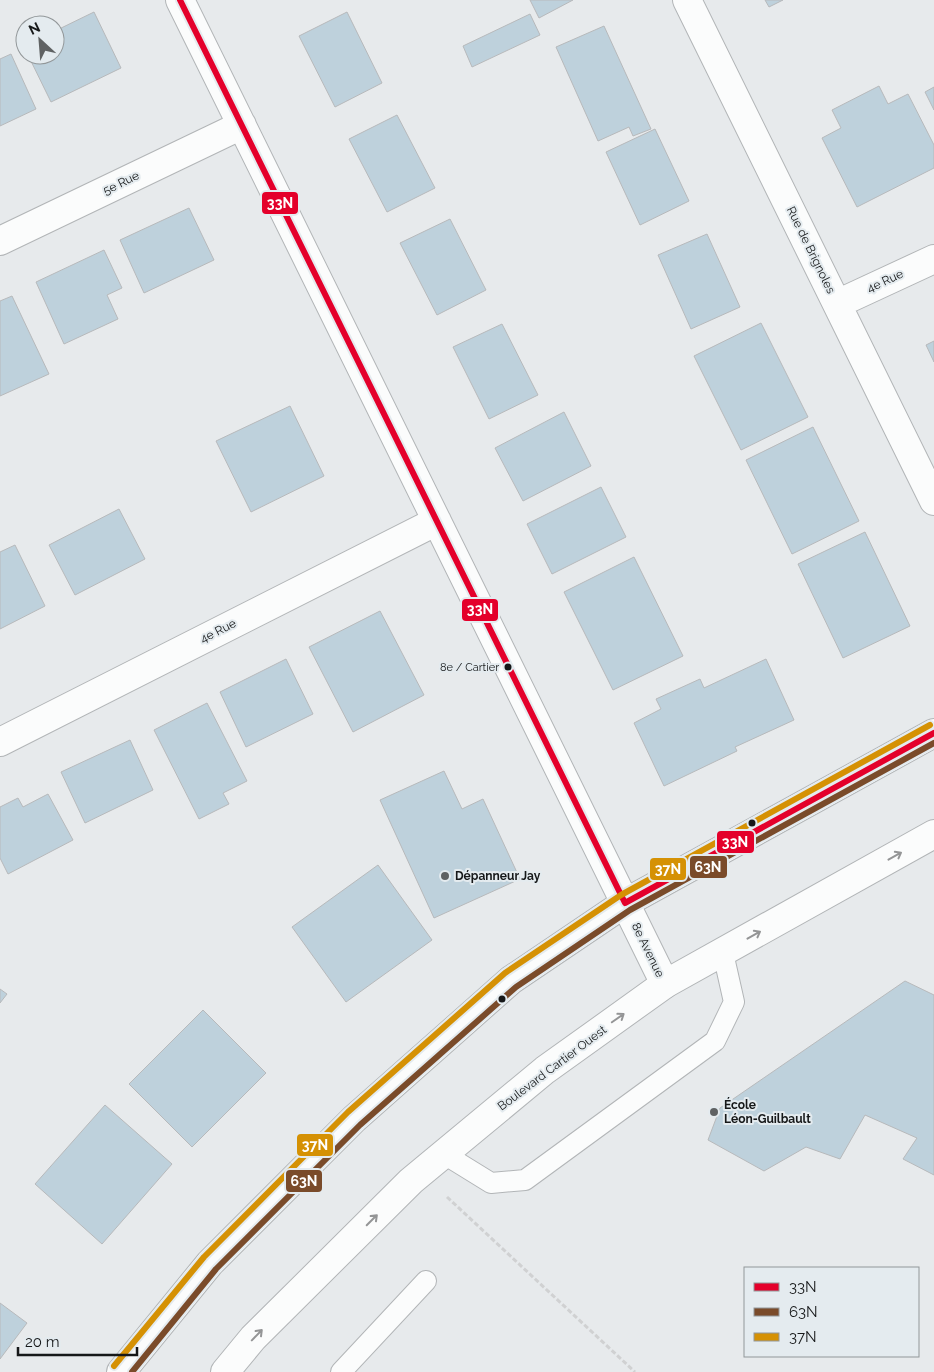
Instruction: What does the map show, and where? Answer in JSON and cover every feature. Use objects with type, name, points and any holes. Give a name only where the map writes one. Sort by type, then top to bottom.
[{"type":"street","name":"8e Avenue","points":[[180,0],[665,984]]},
{"type":"street","name":"Rue de Brignoles","points":[[687,0],[934,501]]},
{"type":"street","name":"5e Rue","points":[[0,241],[242,124]]},
{"type":"street","name":"4e Rue","points":[[837,304],[934,259]]},
{"type":"street","name":"4e Rue","points":[[0,742],[437,521]]},
{"type":"street","points":[[121,1372],[210,1263],[354,1119],[511,980],[625,903],[934,733]]},
{"type":"street","name":"Boulevard Cartier Ouest","points":[[225,1372],[253,1338],[421,1172],[544,1070],[665,984],[934,834]]},
{"type":"lane","points":[[444,1154],[491,1183],[525,1180],[715,1040],[734,1002],[723,953]]},
{"type":"lane","points":[[342,1372],[426,1280]]},
{"type":"path","points":[[421,1172],[635,1372]]},
{"type":"building","points":[[530,0],[573,0],[539,18]]},
{"type":"building","points":[[765,0],[783,0],[769,7]]},
{"type":"building","points":[[94,12],[121,68],[51,102],[33,65],[65,65],[65,26]]},
{"type":"building","points":[[347,12],[382,83],[335,107],[299,36]]},
{"type":"building","points":[[530,14],[540,35],[472,67],[463,46]]},
{"type":"building","points":[[604,26],[651,129],[633,136],[629,127],[598,141],[556,47]]},
{"type":"building","points":[[11,54],[36,109],[0,126],[0,59]]},
{"type":"building","points":[[879,86],[888,104],[908,94],[934,145],[934,168],[857,207],[822,138],[841,128],[832,110]]},
{"type":"building","points":[[934,87],[934,110],[925,92]]},
{"type":"building","points":[[397,115],[435,188],[387,212],[349,139]]},
{"type":"building","points":[[655,129],[689,201],[640,225],[606,152]]},
{"type":"building","points":[[189,208],[214,260],[144,293],[120,240]]},
{"type":"building","points":[[450,219],[486,290],[437,315],[400,243]]},
{"type":"building","points":[[707,234],[740,307],[691,329],[658,255]]},
{"type":"building","points":[[104,250],[122,288],[107,295],[118,319],[64,344],[36,282]]},
{"type":"building","points":[[12,296],[49,374],[0,396],[0,301]]},
{"type":"building","points":[[761,323],[808,417],[741,450],[694,356]]},
{"type":"building","points":[[502,324],[538,395],[489,419],[453,347]]},
{"type":"building","points":[[934,341],[934,362],[926,345]]},
{"type":"building","points":[[290,406],[324,476],[251,512],[216,441]]},
{"type":"building","points":[[564,412],[591,466],[523,501],[495,448]]},
{"type":"building","points":[[813,427],[859,521],[792,554],[746,460]]},
{"type":"building","points":[[601,487],[626,537],[552,574],[527,524]]},
{"type":"building","points":[[119,509],[145,559],[75,595],[49,545]]},
{"type":"building","points":[[865,532],[910,626],[843,658],[798,564]]},
{"type":"building","points":[[15,545],[45,606],[0,629],[0,552]]},
{"type":"building","points":[[634,557],[683,656],[613,690],[564,592]]},
{"type":"building","points":[[380,611],[424,695],[353,732],[309,647]]},
{"type":"building","points":[[286,659],[313,714],[246,747],[220,692]]},
{"type":"building","points":[[766,659],[794,720],[735,747],[737,751],[664,786],[634,723],[661,709],[656,699],[700,679],[704,688]]},
{"type":"building","points":[[207,703],[247,781],[223,793],[229,804],[199,819],[154,730]]},
{"type":"building","points":[[130,740],[153,790],[85,823],[61,772]]},
{"type":"building","points":[[444,771],[462,809],[483,799],[520,879],[434,918],[380,800]]},
{"type":"building","points":[[48,794],[73,840],[8,874],[0,858],[0,807],[18,798],[23,807]]},
{"type":"building","points":[[378,865],[432,940],[346,1002],[292,927]]},
{"type":"building","points":[[905,981],[934,995],[934,1175],[903,1159],[917,1138],[865,1115],[840,1159],[806,1147],[764,1171],[708,1140],[720,1108]]},
{"type":"building","points":[[0,989],[7,994],[0,1003]]},
{"type":"building","points":[[203,1010],[266,1073],[192,1147],[129,1084]]},
{"type":"building","points":[[105,1105],[172,1164],[102,1244],[35,1184]]},
{"type":"building","points":[[0,1303],[27,1323],[0,1359]]},
{"type":"transit line","name":"33N","points":[[180,0],[625,903],[934,733]]},
{"type":"transit line","name":"37N","points":[[114,1366],[204,1257],[348,1112],[505,973],[621,895],[930,725]]},
{"type":"transit line","name":"63N","points":[[132,1372],[216,1269],[360,1125],[516,987],[630,910],[934,743]]},
{"type":"place","name":"8e / Cartier","points":[[508,667]]},
{"type":"place","name":"Dépanneur Jay","points":[[445,876]]},
{"type":"place","name":"École Léon-Guilbault","points":[[714,1112]]}]
